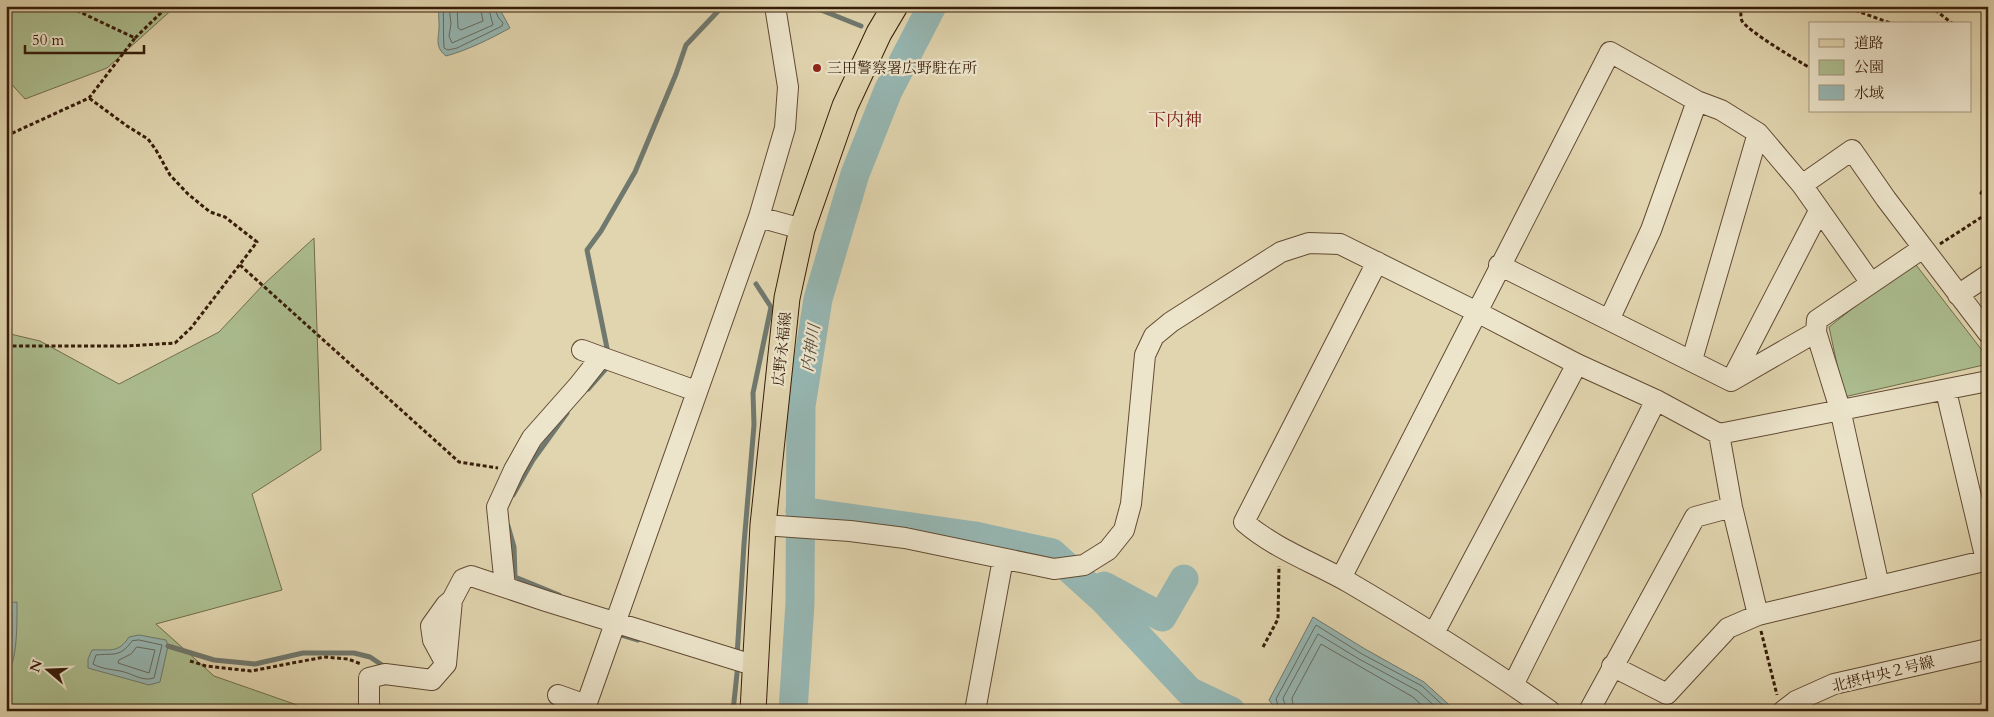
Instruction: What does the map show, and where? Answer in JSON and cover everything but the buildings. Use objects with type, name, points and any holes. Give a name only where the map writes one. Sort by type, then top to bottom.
[{"type":"main road","name":"広野永福線","points":[[753,711],[787,298],[802,229],[845,106],[879,33],[895,6]]},
{"type":"street","points":[[558,695],[585,708],[759,217],[786,120],[788,87],[775,6]]},
{"type":"street","points":[[1341,578],[1610,52],[1697,101],[1721,110],[1758,133],[1802,186],[1871,284]]},
{"type":"street","points":[[1609,320],[1651,230],[1697,101]]},
{"type":"street","points":[[1692,360],[1758,133]]},
{"type":"street","points":[[1802,186],[1852,150],[1924,250],[1988,333]]},
{"type":"street","points":[[1731,380],[1819,211]]},
{"type":"street","points":[[759,217],[802,229]]},
{"type":"street","points":[[768,525],[850,531],[905,538],[1054,569],[1084,565],[1108,550],[1124,530],[1131,504],[1145,355],[1154,336],[1171,322],[1282,252],[1309,243],[1340,244],[1578,364],[1656,400],[1720,434],[1840,409],[1988,382]]},
{"type":"street","points":[[1879,586],[1840,409],[1816,332],[1817,320],[1924,250]]},
{"type":"street","points":[[1376,262],[1244,522],[1260,536],[1341,578],[1434,633],[1550,711]]},
{"type":"street","points":[[1500,265],[1731,380]]},
{"type":"street","points":[[1958,295],[1988,274]]},
{"type":"street","points":[[1731,380],[1816,332]]},
{"type":"street","points":[[582,350],[696,391]]},
{"type":"street","points":[[505,587],[497,508],[514,470],[532,438],[601,357]]},
{"type":"street","points":[[1434,633],[1578,364]]},
{"type":"street","points":[[1612,666],[1667,694],[1728,628],[1758,615],[1987,560],[1946,391]]},
{"type":"street","points":[[1513,685],[1656,400]]},
{"type":"street","points":[[1720,434],[1732,507],[1758,615]]},
{"type":"street","points":[[1589,711],[1695,517],[1732,507]]},
{"type":"street","points":[[975,711],[1003,559]]},
{"type":"street","points":[[369,711],[369,678],[386,674],[432,680],[446,664],[452,600],[463,579],[471,576],[756,666]]},
{"type":"street","name":"北摂中央２号線","points":[[1781,706],[1796,702],[1834,684],[1988,649]]},
{"type":"path","points":[[67,6],[135,38]]},
{"type":"path","points":[[6,136],[89,98],[135,38],[168,6]]},
{"type":"path","points":[[1742,6],[1740,12],[1742,21],[1758,34],[1809,67]]},
{"type":"path","points":[[1843,6],[1887,22]]},
{"type":"path","points":[[1930,6],[1950,22]]},
{"type":"path","points":[[6,346],[127,346],[175,343],[191,328],[256,242],[225,217],[210,212],[188,194],[170,174],[148,139],[89,98]]},
{"type":"path","points":[[1988,188],[1981,193],[1988,205]]},
{"type":"path","points":[[1924,250],[1988,213]]},
{"type":"path","points":[[240,265],[459,462],[514,470]]},
{"type":"path","points":[[1263,647],[1278,619],[1280,546]]},
{"type":"path","points":[[1758,615],[1781,706]]},
{"type":"path","points":[[190,661],[206,666],[251,671],[324,657],[348,659],[369,666],[369,678]]},
{"type":"green space","points":[[6,6],[176,6],[107,68],[25,99],[6,78]]},
{"type":"green space","points":[[314,238],[321,450],[252,494],[282,590],[156,624],[214,676],[297,705],[304,711],[6,711],[6,333],[40,341],[119,384],[219,332],[263,285]]},
{"type":"green space","points":[[1913,261],[1988,358],[1988,364],[1844,397],[1829,327]]},
{"type":"water","points":[[439,6],[498,6],[510,28],[479,44],[446,56],[438,45]]},
{"type":"water","points":[[17,602],[15,652],[10,669],[6,675],[6,603]]},
{"type":"water","points":[[1313,617],[1424,682],[1456,711],[1277,711],[1269,700]]},
{"type":"water","points":[[139,635],[166,640],[168,646],[160,682],[149,685],[88,668],[88,659],[92,650],[113,650],[121,646],[129,637]]},
{"type":"waterway","points":[[608,353],[587,250],[601,231],[635,172],[676,74],[686,45],[721,8],[730,6]]},
{"type":"waterway","points":[[811,6],[861,26]]},
{"type":"waterway","name":"内神川","points":[[793,711],[800,603],[801,406],[818,299],[855,174],[888,91],[932,6]]},
{"type":"waterway","points":[[737,656],[754,425],[753,393],[771,307],[756,284]]},
{"type":"waterway","points":[[588,389],[610,364]]},
{"type":"waterway","points":[[513,495],[533,460],[567,413]]},
{"type":"waterway","points":[[800,511],[975,536],[1052,553],[1105,601],[1189,691],[1231,711]]},
{"type":"waterway","points":[[508,526],[514,547],[515,577],[559,595]]},
{"type":"waterway","points":[[1098,589],[1104,586],[1162,617],[1184,579]]},
{"type":"waterway","points":[[615,633],[638,640]]},
{"type":"waterway","points":[[168,646],[214,660],[255,664],[303,653],[354,653],[370,657],[385,667]]},
{"type":"waterway","points":[[733,711],[738,664]]},
{"type":"place","name":"三田警察署広野駐在所","points":[[817,68]]},
{"type":"district","name":"下内神","points":[[1175,120]]}]
